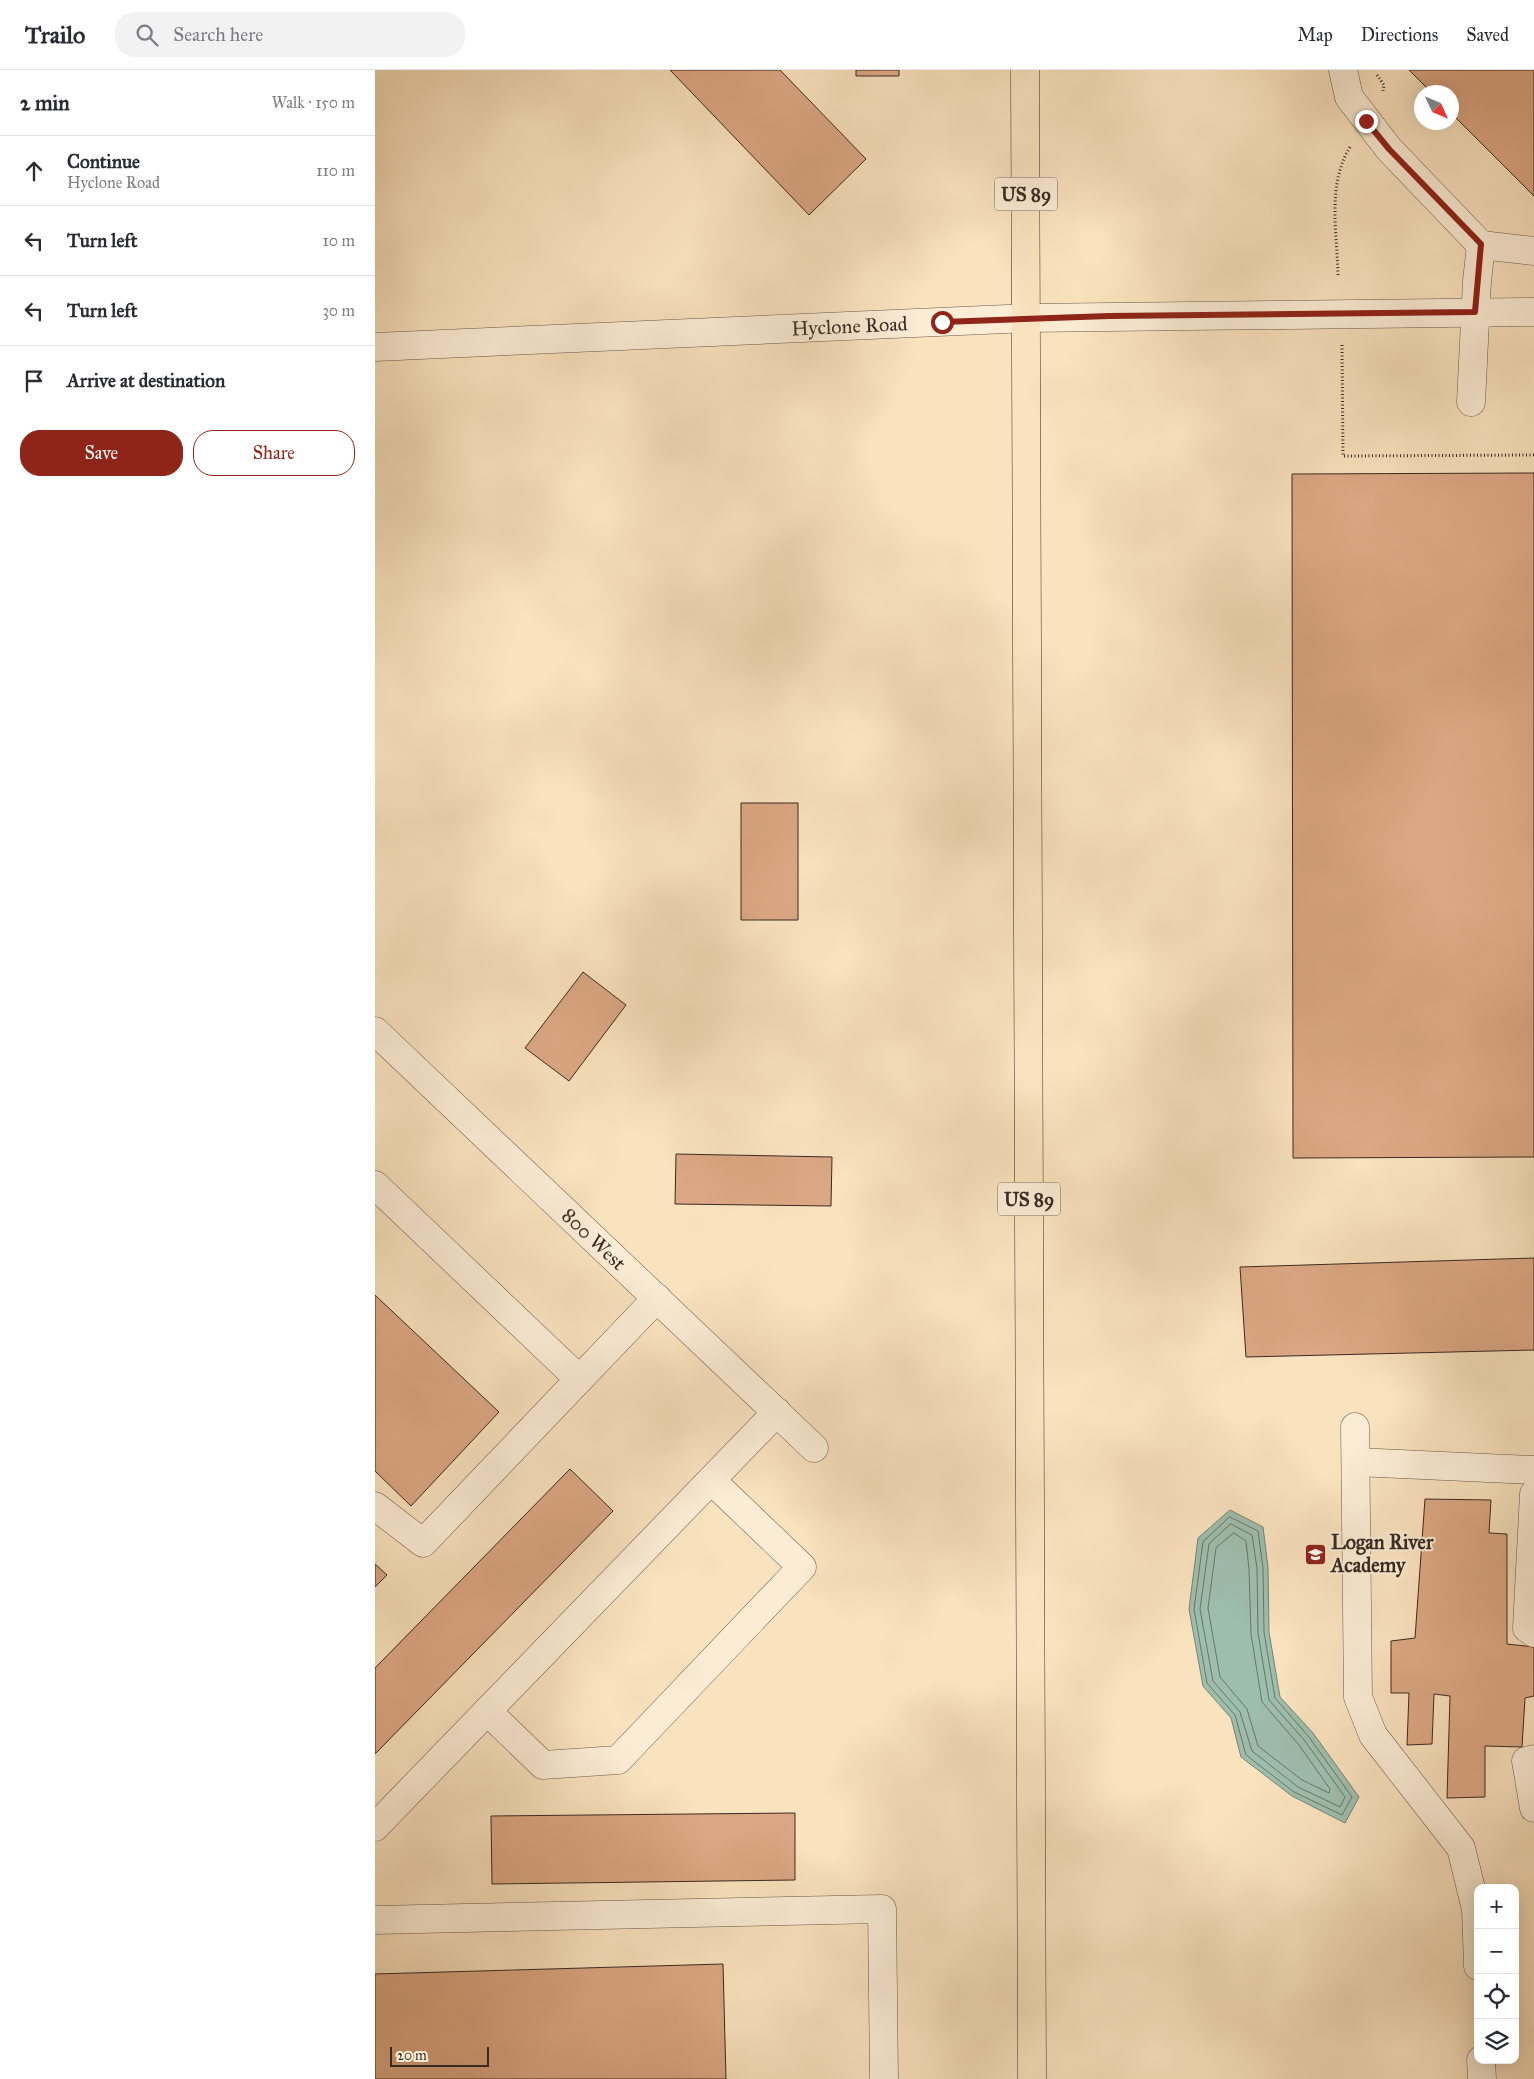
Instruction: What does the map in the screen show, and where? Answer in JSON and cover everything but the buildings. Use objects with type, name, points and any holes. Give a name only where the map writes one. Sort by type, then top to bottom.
[{"type":"highway","name":"US 89","points":[[1025,70],[1032,2079]]},
{"type":"street","points":[[1343,70],[1349,97],[1366,121],[1389,149],[1481,244],[1534,251]]},
{"type":"street","points":[[1471,402],[1475,312],[1481,244]]},
{"type":"street","name":"Hyclone Road","points":[[375,347],[1027,318],[1534,312]]},
{"type":"street","name":"800 West","points":[[375,1031],[814,1448]]},
{"type":"street","points":[[375,1185],[579,1379]]},
{"type":"street","points":[[375,1506],[423,1543],[657,1298]]},
{"type":"street","points":[[375,1827],[777,1412]]},
{"type":"street","points":[[1355,1427],[1358,1697],[1373,1735],[1461,1848],[1476,1909],[1477,1929]]},
{"type":"street","points":[[1356,1462],[1534,1470]]},
{"type":"street","points":[[487,1711],[543,1765],[618,1760],[802,1567],[711,1480]]},
{"type":"street","points":[[1534,1494],[1527,1628],[1534,1633]]},
{"type":"street","points":[[1534,1759],[1526,1761],[1534,1808]]},
{"type":"street","points":[[375,1920],[882,1908],[884,2079]]},
{"type":"street","points":[[1481,2064],[1482,2079]]},
{"type":"path","points":[[1338,275],[1335,184],[1340,163],[1366,121]]},
{"type":"path","points":[[1342,344],[1343,456],[1534,455]]},
{"type":"water","points":[[1230,1510],[1263,1527],[1268,1567],[1269,1632],[1280,1697],[1313,1733],[1359,1797],[1345,1823],[1292,1796],[1241,1757],[1231,1718],[1203,1686],[1189,1609],[1198,1538]]},
{"type":"place","name":"Logan River Academy","points":[[1315,1554]]},
{"type":"route","points":[[942,322],[1109,316],[1475,312],[1481,244],[1389,149],[1366,121]]}]
